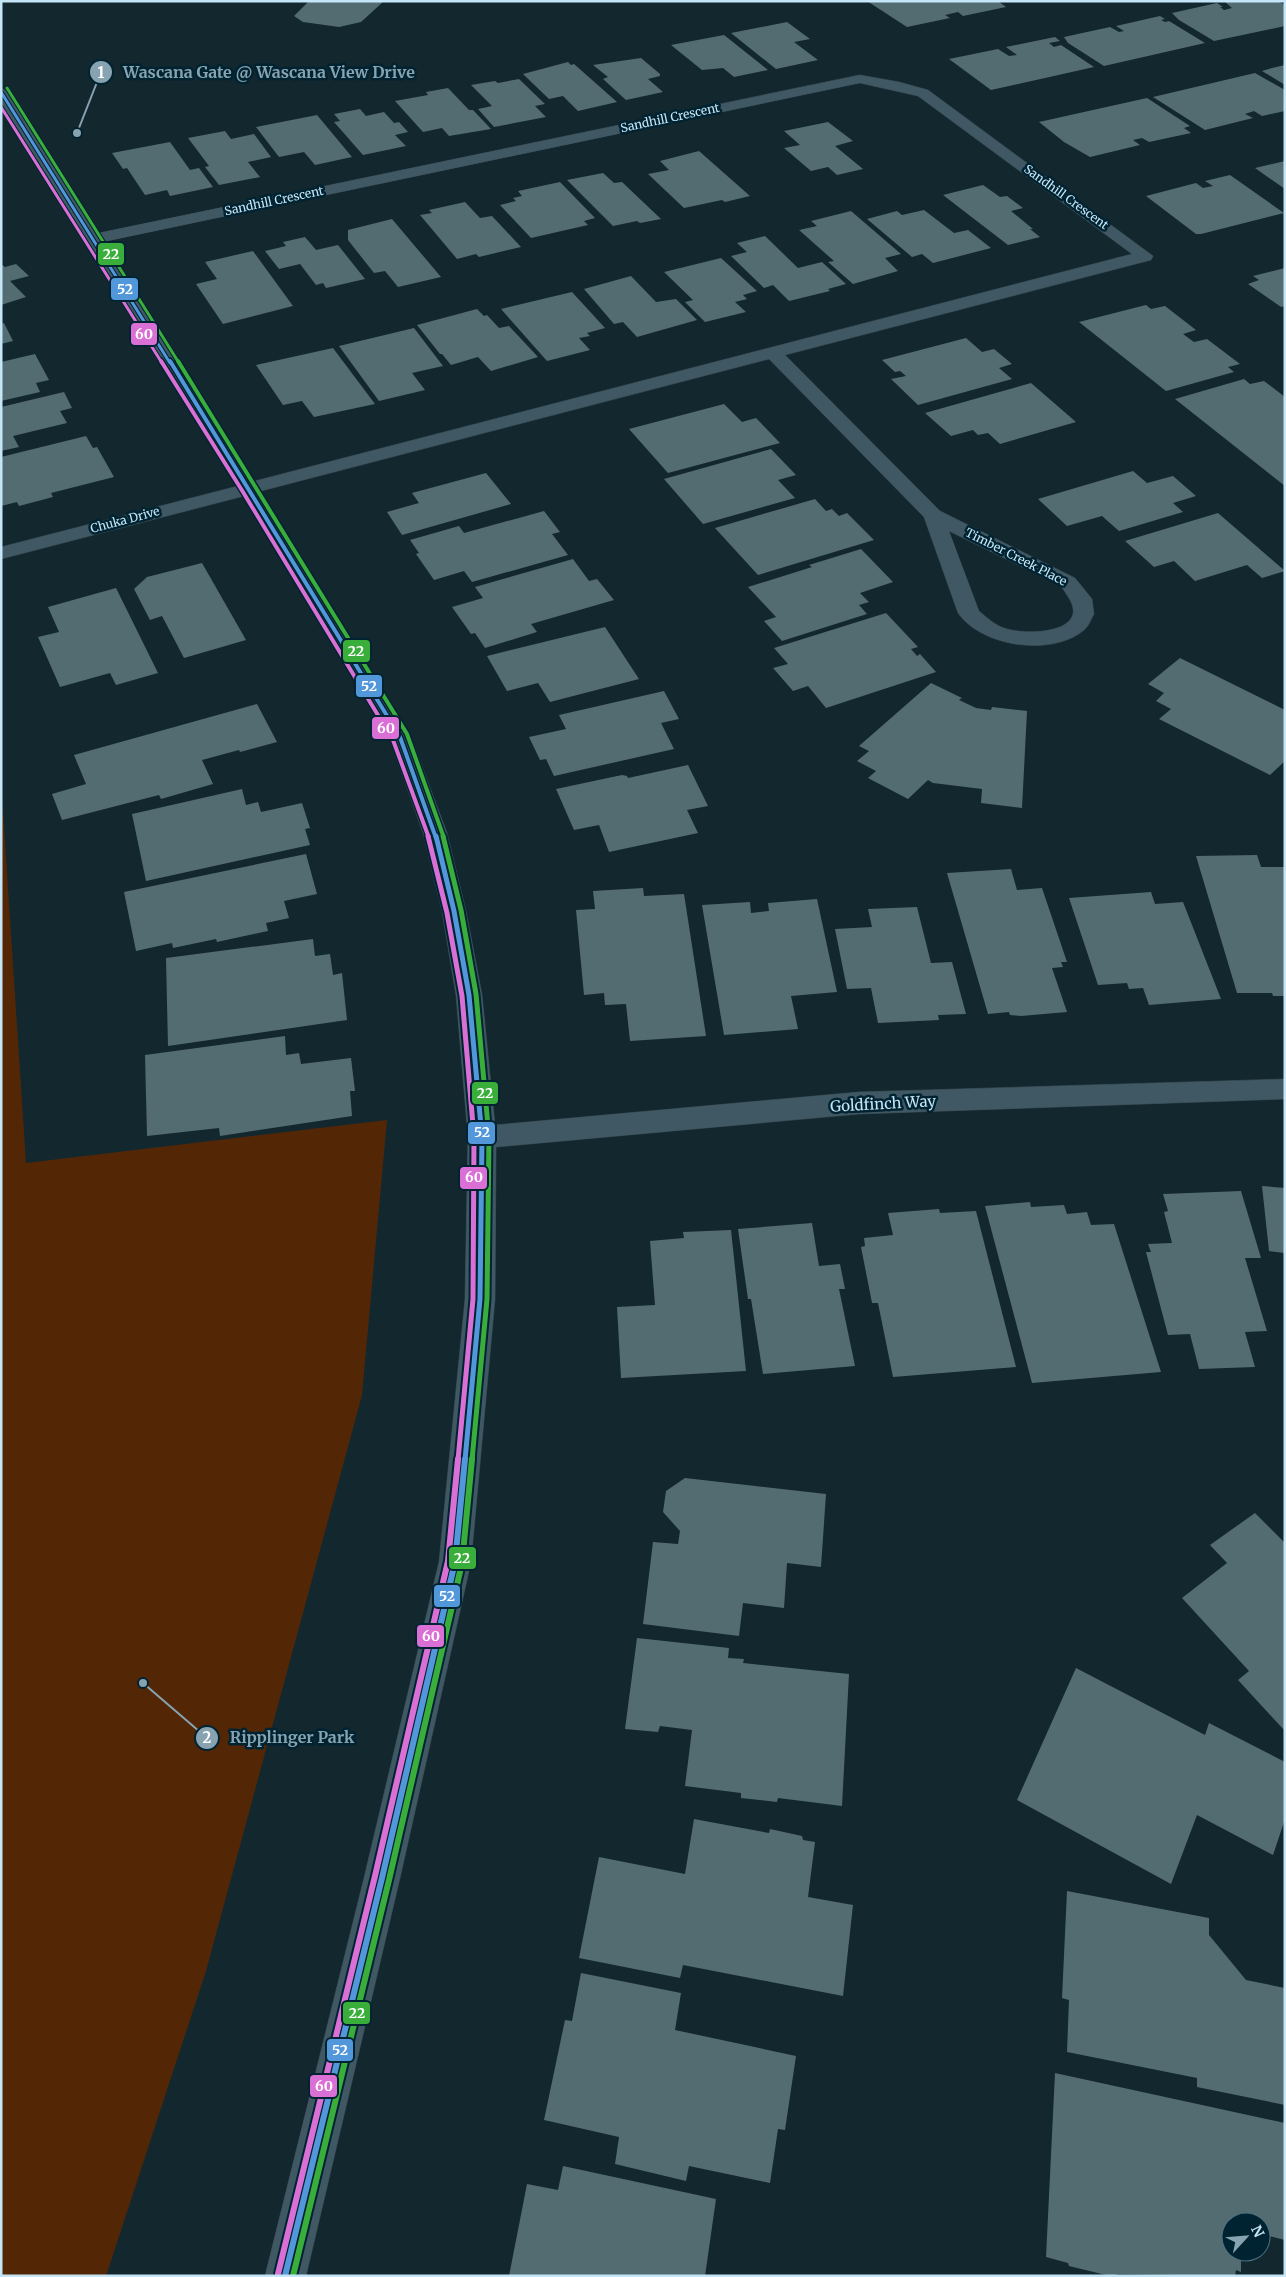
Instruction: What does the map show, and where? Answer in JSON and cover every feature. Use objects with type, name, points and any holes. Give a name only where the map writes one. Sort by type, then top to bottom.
[{"type":"street","name":"Sandhill Crescent","points":[[94,239],[860,79],[899,86],[923,93],[1145,256],[249,488]]},
{"type":"street","points":[[1,92],[249,488],[400,737],[433,825],[454,910],[469,996],[482,1137],[480,1299],[455,1562],[391,1840],[284,2276]]},
{"type":"street","name":"Timber Creek Place","points":[[773,353],[933,516],[1068,582],[1080,593],[1085,605],[1083,618],[1074,628],[1058,636],[1039,639],[1017,639],[997,633],[980,624],[969,612],[933,516]]},
{"type":"street","name":"Chuka Drive","points":[[1,553],[249,488]]},
{"type":"street","name":"Goldfinch Way","points":[[482,1137],[859,1103],[1285,1089]]},
{"type":"shaded area","points":[[1,781],[26,1163],[387,1120],[362,1395],[206,1971],[106,2276],[1,2276]]},
{"type":"building","points":[[309,1],[384,1],[361,22],[339,27],[303,22],[294,16]]},
{"type":"building","points":[[867,1],[998,1],[1006,7],[963,16],[958,12],[945,15],[950,18],[907,27]]},
{"type":"building","points":[[1224,1],[1278,1],[1285,5],[1285,26],[1214,41],[1179,20],[1172,13],[1217,3],[1224,10],[1232,8]]},
{"type":"building","points":[[1160,16],[1165,19],[1161,20],[1169,21],[1205,43],[1104,66],[1068,43],[1064,37],[1110,27],[1119,32],[1124,31],[1116,26]]},
{"type":"building","points":[[787,22],[810,39],[794,42],[818,60],[776,69],[731,33]]},
{"type":"building","points":[[724,35],[768,70],[734,77],[723,68],[702,70],[671,45]]},
{"type":"building","points":[[1055,37],[1060,41],[1049,43],[1054,47],[1061,45],[1094,67],[991,90],[949,59],[998,49],[1009,56],[1017,55],[1006,47]]},
{"type":"building","points":[[641,58],[660,74],[660,76],[648,79],[663,92],[626,100],[603,79],[608,77],[593,65]]},
{"type":"building","points":[[568,62],[571,65],[574,64],[617,102],[578,111],[563,96],[549,99],[523,74]]},
{"type":"building","points":[[1285,65],[1285,85],[1262,71],[1272,68]]},
{"type":"building","points":[[1255,73],[1285,90],[1285,111],[1262,116],[1254,111],[1245,114],[1253,118],[1205,130],[1153,97]]},
{"type":"building","points":[[519,79],[545,104],[535,106],[546,117],[494,127],[478,109],[492,106],[471,85]]},
{"type":"building","points":[[448,88],[491,129],[449,136],[442,128],[423,132],[395,101],[428,95],[426,92]]},
{"type":"building","points":[[1147,98],[1190,126],[1184,128],[1191,133],[1149,142],[1142,138],[1133,140],[1140,145],[1090,157],[1064,142],[1039,122]]},
{"type":"building","points":[[360,109],[366,116],[384,112],[394,123],[399,122],[408,132],[395,135],[406,146],[363,155],[334,122],[340,121],[334,114]]},
{"type":"building","points":[[317,115],[352,157],[315,165],[304,152],[279,157],[256,127]]},
{"type":"building","points":[[828,122],[853,141],[835,146],[863,169],[837,175],[828,167],[811,171],[784,148],[800,145],[784,131]]},
{"type":"building","points":[[225,131],[231,139],[254,134],[271,157],[248,162],[260,177],[219,185],[205,167],[209,166],[188,138]]},
{"type":"building","points":[[170,142],[190,170],[199,168],[213,187],[170,196],[167,190],[145,195],[127,168],[123,169],[112,153]]},
{"type":"building","points":[[699,151],[750,196],[684,208],[648,174],[669,170],[660,161]]},
{"type":"building","points":[[1285,161],[1285,189],[1255,168]]},
{"type":"building","points":[[603,173],[614,183],[622,182],[661,219],[613,226],[567,180]]},
{"type":"building","points":[[1230,175],[1284,213],[1196,234],[1146,196],[1196,183],[1203,188],[1213,186],[1205,181]]},
{"type":"building","points":[[560,182],[595,218],[584,221],[588,225],[531,238],[500,205],[516,201],[513,198],[522,196],[518,191]]},
{"type":"building","points":[[983,185],[1000,197],[1007,196],[1023,208],[1011,211],[1040,237],[1008,245],[943,195]]},
{"type":"building","points":[[465,202],[480,218],[492,216],[521,247],[479,257],[476,254],[457,259],[420,215],[432,213],[429,210]]},
{"type":"building","points":[[924,210],[954,233],[968,230],[991,248],[933,263],[922,254],[912,257],[867,219],[897,211],[902,215]]},
{"type":"building","points":[[851,211],[901,254],[885,258],[898,271],[853,284],[828,262],[834,261],[799,230],[817,226],[811,221]]},
{"type":"building","points":[[392,219],[441,277],[398,287],[385,271],[374,273],[348,240],[348,230]]},
{"type":"building","points":[[765,236],[798,268],[822,262],[846,284],[828,289],[830,291],[789,301],[773,285],[764,288],[731,256],[747,252],[737,243]]},
{"type":"building","points":[[305,237],[316,250],[338,245],[365,279],[326,288],[323,283],[316,285],[300,264],[279,269],[265,251],[286,246],[283,242]]},
{"type":"building","points":[[253,251],[293,306],[223,324],[196,284],[217,279],[205,262]]},
{"type":"building","points":[[721,258],[757,291],[743,295],[747,299],[735,302],[746,312],[705,322],[685,302],[693,300],[664,272]]},
{"type":"building","points":[[1,264],[5,267],[16,264],[29,276],[10,281],[26,297],[1,305]]},
{"type":"building","points":[[1285,268],[1285,306],[1281,307],[1248,284],[1259,280],[1253,276]]},
{"type":"building","points":[[631,276],[656,302],[676,299],[697,320],[637,337],[623,322],[614,324],[584,289]]},
{"type":"building","points":[[572,292],[605,328],[587,333],[590,336],[579,338],[590,350],[547,361],[501,309]]},
{"type":"building","points":[[1146,305],[1151,309],[1165,306],[1196,330],[1183,334],[1194,342],[1207,339],[1240,364],[1228,367],[1234,372],[1166,391],[1079,322]]},
{"type":"building","points":[[477,309],[484,316],[487,315],[499,328],[509,326],[538,357],[491,371],[478,357],[451,365],[417,325]]},
{"type":"building","points":[[4,323],[13,341],[1,344],[1,324]]},
{"type":"building","points":[[414,328],[443,366],[412,373],[425,390],[379,401],[339,346]]},
{"type":"building","points":[[966,338],[982,352],[994,349],[1012,364],[999,368],[1012,379],[918,405],[891,379],[906,376],[900,371],[895,372],[882,360]]},
{"type":"building","points":[[333,348],[375,404],[314,417],[302,401],[283,405],[256,365]]},
{"type":"building","points":[[35,354],[49,380],[36,383],[40,392],[1,401],[1,362]]},
{"type":"building","points":[[1244,379],[1250,384],[1264,381],[1285,397],[1285,486],[1175,399]]},
{"type":"building","points":[[1031,383],[1076,422],[1000,444],[988,433],[978,435],[973,430],[951,436],[925,413]]},
{"type":"building","points":[[64,392],[72,408],[60,411],[67,423],[13,436],[19,447],[1,451],[1,407]]},
{"type":"building","points":[[724,404],[742,422],[756,418],[780,443],[668,473],[629,429]]},
{"type":"building","points":[[86,436],[93,448],[97,447],[114,477],[51,493],[53,497],[19,506],[17,502],[1,506],[1,457]]},
{"type":"building","points":[[771,449],[796,475],[778,480],[795,498],[703,524],[664,479]]},
{"type":"building","points":[[1133,471],[1147,483],[1173,476],[1196,496],[1173,503],[1183,512],[1119,531],[1102,516],[1067,526],[1038,499]]},
{"type":"building","points":[[486,473],[511,504],[402,535],[387,512],[419,503],[412,493]]},
{"type":"building","points":[[815,499],[826,511],[832,509],[839,516],[847,513],[874,540],[758,575],[715,528]]},
{"type":"building","points":[[544,511],[560,532],[552,534],[568,555],[472,582],[464,571],[434,580],[416,554],[419,553],[410,540],[459,526],[464,533]]},
{"type":"building","points":[[1218,513],[1285,571],[1262,578],[1247,565],[1195,581],[1174,561],[1154,567],[1125,541]]},
{"type":"building","points":[[861,549],[893,582],[860,593],[869,602],[859,605],[867,614],[782,641],[764,621],[776,617],[748,587]]},
{"type":"building","points":[[573,559],[589,581],[597,579],[614,600],[531,624],[537,632],[485,648],[475,633],[471,634],[452,607],[483,598],[475,587]]},
{"type":"building","points":[[202,563],[246,640],[184,658],[162,616],[150,620],[134,589],[147,577]]},
{"type":"building","points":[[116,588],[158,673],[116,685],[110,673],[60,687],[38,637],[59,632],[48,607]]},
{"type":"building","points":[[886,613],[918,647],[911,649],[917,656],[920,654],[936,672],[826,708],[808,686],[793,691],[773,668],[788,664],[774,648]]},
{"type":"building","points":[[605,627],[639,679],[550,702],[538,683],[507,691],[487,656]]},
{"type":"building","points":[[1180,658],[1285,710],[1285,761],[1270,775],[1159,719],[1171,709],[1156,701],[1164,693],[1148,684]]},
{"type":"building","points":[[931,683],[962,698],[959,700],[976,708],[991,710],[992,707],[1027,711],[1022,808],[981,803],[982,789],[933,783],[928,780],[908,799],[868,778],[876,771],[857,761],[869,751],[859,746]]},
{"type":"building","points":[[664,691],[679,719],[661,723],[674,749],[554,776],[546,759],[540,760],[529,737],[566,729],[559,715]]},
{"type":"building","points":[[257,704],[277,742],[202,760],[213,784],[161,799],[159,795],[62,820],[52,794],[86,784],[74,755]]},
{"type":"building","points":[[688,765],[708,806],[687,810],[698,833],[609,852],[599,825],[574,830],[556,789],[622,775],[628,778]]},
{"type":"building","points":[[242,789],[246,805],[258,802],[261,812],[302,803],[310,828],[305,829],[310,845],[146,881],[132,814]]},
{"type":"building","points":[[306,854],[317,894],[284,901],[289,918],[266,923],[268,931],[217,942],[216,939],[173,948],[172,943],[136,951],[124,892]]},
{"type":"building","points":[[1257,855],[1261,867],[1285,867],[1285,996],[1273,996],[1272,993],[1237,993],[1196,856]]},
{"type":"building","points":[[1011,869],[1017,890],[1042,888],[1067,962],[1061,962],[1063,967],[1052,968],[1067,1012],[1021,1016],[1010,1015],[1009,1012],[988,1014],[947,873]]},
{"type":"building","points":[[643,888],[644,896],[684,894],[706,1036],[630,1041],[626,1004],[605,1005],[604,993],[584,995],[576,910],[595,909],[593,891]]},
{"type":"building","points":[[1151,892],[1155,904],[1183,902],[1221,999],[1149,1005],[1143,988],[1129,989],[1127,983],[1098,985],[1069,898]]},
{"type":"building","points":[[817,899],[837,992],[791,996],[798,1029],[724,1035],[702,905],[750,902],[751,913],[769,911],[768,903]]},
{"type":"building","points":[[917,907],[931,963],[952,962],[966,1014],[938,1015],[939,1020],[878,1023],[871,988],[847,989],[835,929],[872,927],[868,909]]},
{"type":"building","points":[[313,939],[315,956],[330,954],[333,975],[342,973],[347,1020],[168,1046],[166,958]]},
{"type":"building","points":[[285,1036],[286,1055],[299,1053],[301,1064],[351,1058],[355,1091],[350,1091],[352,1116],[220,1136],[219,1128],[147,1136],[145,1055]]},
{"type":"building","points":[[1262,1186],[1285,1188],[1285,1253],[1269,1251]]},
{"type":"building","points":[[1241,1191],[1261,1258],[1245,1258],[1267,1331],[1245,1332],[1255,1367],[1199,1369],[1190,1334],[1168,1335],[1146,1252],[1151,1252],[1148,1244],[1172,1243],[1164,1212],[1168,1211],[1163,1194]]},
{"type":"building","points":[[1030,1202],[1031,1207],[1064,1205],[1067,1214],[1087,1212],[1091,1225],[1114,1224],[1161,1372],[1032,1383],[985,1206]]},
{"type":"building","points":[[939,1209],[940,1213],[976,1211],[1016,1367],[893,1377],[878,1303],[872,1303],[861,1247],[865,1246],[864,1238],[893,1235],[888,1213]]},
{"type":"building","points":[[812,1223],[819,1266],[840,1264],[845,1289],[839,1289],[855,1366],[763,1374],[751,1299],[748,1299],[738,1229]]},
{"type":"building","points":[[731,1230],[746,1371],[621,1378],[617,1307],[655,1305],[650,1241],[684,1238],[683,1232]]},
{"type":"building","points":[[685,1478],[826,1494],[821,1567],[787,1563],[784,1608],[743,1603],[739,1636],[643,1624],[653,1542],[678,1544],[680,1531],[663,1512],[666,1491]]},
{"type":"building","points":[[1255,1513],[1285,1543],[1285,1731],[1238,1680],[1249,1671],[1182,1598],[1227,1563],[1210,1545]]},
{"type":"building","points":[[637,1638],[729,1648],[728,1658],[744,1659],[743,1663],[849,1674],[842,1806],[778,1798],[777,1802],[741,1798],[741,1793],[685,1786],[692,1730],[660,1726],[658,1732],[625,1729]]},
{"type":"building","points":[[1076,1668],[1205,1735],[1209,1723],[1285,1762],[1285,1819],[1273,1855],[1197,1815],[1171,1884],[1017,1800]]},
{"type":"building","points":[[694,1819],[769,1833],[770,1829],[802,1836],[803,1840],[815,1842],[808,1897],[853,1905],[843,1996],[683,1965],[680,1978],[579,1958],[599,1857],[685,1874]]},
{"type":"building","points":[[1067,1891],[1209,1918],[1209,1935],[1246,1980],[1285,1988],[1285,2105],[1197,2087],[1197,2078],[1067,2052],[1069,2000],[1062,1998]]},
{"type":"building","points":[[581,1973],[681,1993],[675,2030],[796,2056],[785,2130],[778,2129],[770,2183],[689,2166],[686,2181],[615,2164],[619,2137],[544,2120],[565,2020],[572,2021]]},
{"type":"building","points":[[1055,2073],[1285,2123],[1285,2240],[1271,2236],[1271,2212],[1221,2212],[1221,2262],[1241,2262],[1241,2272],[1236,2270],[1235,2276],[1119,2274],[1110,2276],[1069,2266],[1068,2263],[1046,2257]]},
{"type":"building","points":[[563,2166],[716,2199],[705,2276],[509,2276],[527,2184],[558,2190]]},
{"type":"transit line","name":"22","points":[[7,88],[255,484],[407,734],[442,831],[461,910],[476,994],[489,1137],[487,1299],[462,1563],[389,1880],[293,2276]]},
{"type":"transit line","name":"52","points":[[1,92],[249,488],[400,737],[435,833],[454,911],[469,995],[482,1137],[480,1299],[455,1562],[382,1878],[285,2276]]},
{"type":"transit line","name":"60","points":[[1,107],[243,492],[393,740],[428,835],[447,913],[462,996],[474,1137],[473,1299],[448,1561],[375,1876],[278,2274]]},
{"type":"place","name":"Wascana Gate @ Wascana View Drive","points":[[77,133]]},
{"type":"place","name":"Ripplinger Park","points":[[143,1683]]}]
